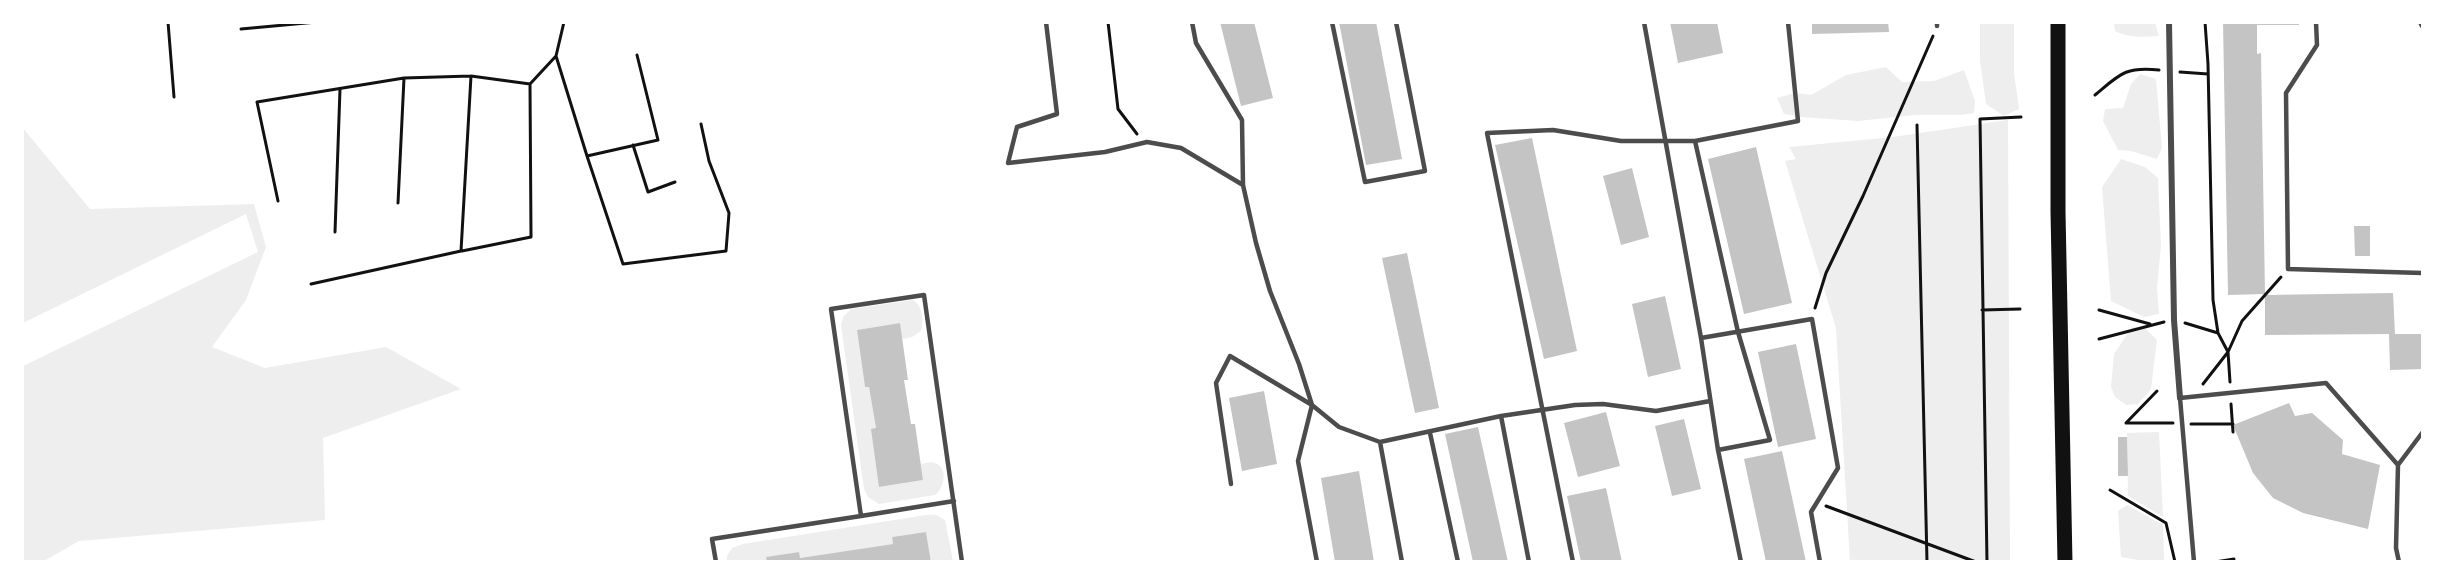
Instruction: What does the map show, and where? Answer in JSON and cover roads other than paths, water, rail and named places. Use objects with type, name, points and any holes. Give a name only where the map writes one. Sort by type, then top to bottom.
[{"type":"main road","points":[[2058,22],[2058,236],[2065,561]]},
{"type":"street","points":[[2169,22],[2174,320],[2181,398]]},
{"type":"lane","points":[[1046,22],[1057,114],[1017,127],[1008,163],[1105,152],[1144,142],[1181,148],[1243,185]]},
{"type":"lane","points":[[1192,22],[1196,43],[1242,120],[1243,185],[1256,243],[1267,282],[1299,364],[1312,405],[1298,461],[1317,561]]},
{"type":"lane","points":[[1332,22],[1365,182],[1425,171],[1396,22]]},
{"type":"lane","points":[[1644,22],[1701,338],[1718,450],[1741,561]]},
{"type":"lane","points":[[1574,561],[1487,133],[1553,130],[1621,141],[1695,141],[1798,121],[1788,22]]},
{"type":"lane","points":[[2316,22],[2318,45],[2286,93],[2288,269],[2422,273]]},
{"type":"lane","points":[[1695,141],[1738,332],[1770,440],[1718,450]]},
{"type":"lane","points":[[861,516],[831,309],[924,295],[962,561]]},
{"type":"lane","points":[[1701,338],[1812,319],[1838,468],[1811,512],[1820,561]]},
{"type":"lane","points":[[1231,484],[1216,383],[1230,356],[1312,405],[1339,427],[1380,442],[1501,416],[1575,405],[1603,404],[1656,411],[1710,401]]},
{"type":"lane","points":[[2194,561],[2181,398],[2326,383],[2398,465]]},
{"type":"lane","points":[[1501,416],[1529,561]]},
{"type":"lane","points":[[1430,433],[1458,561]]},
{"type":"lane","points":[[2399,561],[2396,548],[2398,465],[2422,433]]},
{"type":"lane","points":[[1380,442],[1402,561]]},
{"type":"lane","points":[[716,561],[712,539],[954,501]]}]
